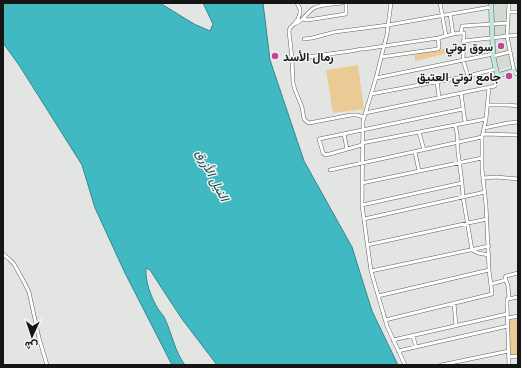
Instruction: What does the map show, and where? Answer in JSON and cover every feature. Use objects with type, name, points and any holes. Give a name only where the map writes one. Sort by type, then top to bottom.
[{"type":"street","points":[[297,3],[300,13],[289,31],[294,90],[301,102],[304,119],[309,122],[315,122],[352,115],[364,117]]},
{"type":"street","points":[[294,24],[299,23],[314,7],[342,3]]},
{"type":"street","points":[[303,19],[308,20],[346,14],[346,3]]},
{"type":"street","points":[[391,3],[387,34],[364,117],[362,144],[362,205],[371,271],[385,320],[405,365]]},
{"type":"street","points":[[440,3],[446,36]]},
{"type":"street","points":[[371,94],[468,76],[497,72],[500,75],[516,72],[514,59],[510,52],[507,36],[509,3]]},
{"type":"street","points":[[304,39],[335,32],[442,16],[491,5],[493,55],[497,72],[495,86],[365,112]]},
{"type":"street","points":[[509,12],[518,12]]},
{"type":"street","points":[[450,14],[453,34]]},
{"type":"street","points":[[468,76],[463,60],[464,33],[461,33],[462,26],[508,23]]},
{"type":"street","points":[[292,59],[438,38],[461,33]]},
{"type":"street","points":[[463,41],[518,35]]},
{"type":"street","points":[[381,57],[438,49],[438,38]]},
{"type":"street","points":[[376,78],[510,52]]},
{"type":"street","points":[[437,81],[439,97]]},
{"type":"street","points":[[385,320],[492,294],[489,270],[489,246],[482,158],[488,88]]},
{"type":"street","points":[[462,93],[465,122]]},
{"type":"street","points":[[487,104],[518,106]]},
{"type":"street","points":[[464,109],[319,139],[323,153],[326,155],[362,144],[486,118]]},
{"type":"street","points":[[484,128],[508,122],[518,122]]},
{"type":"street","points":[[455,125],[463,197],[472,250]]},
{"type":"street","points":[[419,132],[424,150]]},
{"type":"street","points":[[344,134],[347,149]]},
{"type":"street","points":[[330,170],[483,136],[518,135]]},
{"type":"street","points":[[415,152],[419,171]]},
{"type":"street","points":[[362,183],[482,158]]},
{"type":"street","points":[[483,178],[496,177],[518,179]]},
{"type":"street","points":[[362,205],[462,183]]},
{"type":"street","points":[[364,219],[485,192]]},
{"type":"street","points":[[367,245],[487,219]]},
{"type":"street","points":[[371,271],[489,246]]},
{"type":"street","points":[[472,250],[488,255]]},
{"type":"street","points":[[3,254],[14,264],[29,292],[39,338],[47,365]]},
{"type":"street","points":[[378,296],[489,270]]},
{"type":"street","points":[[509,365],[507,299],[509,298],[505,277],[518,273]]},
{"type":"street","points":[[491,284],[506,280]]},
{"type":"street","points":[[507,299],[518,297]]},
{"type":"street","points":[[454,304],[456,326]]},
{"type":"street","points":[[393,340],[508,316],[518,316]]},
{"type":"street","points":[[398,351],[508,326]]},
{"type":"street","points":[[413,336],[416,347]]},
{"type":"street","points":[[441,365],[509,351]]},
{"type":"street","points":[[509,357],[518,356]]},
{"type":"shaded area","name":"سوق توتي","points":[[491,3],[508,3],[507,36],[513,66],[497,70],[494,55]]},
{"type":"shaded area","points":[[448,48],[449,53],[415,61],[415,54]]},
{"type":"shaded area","points":[[358,65],[364,109],[333,113],[326,70]]},
{"type":"shaded area","points":[[518,318],[518,354],[510,355],[509,319]]},
{"type":"water","name":"النيل الأزرق","points":[[3,3],[160,3],[194,24],[210,31],[213,24],[203,3],[263,3],[270,60],[304,161],[352,247],[372,311],[398,365],[217,365],[182,319],[150,270],[146,268],[146,279],[151,294],[158,309],[165,318],[176,349],[185,365],[172,365],[125,273],[95,208],[82,165],[19,65],[3,43]]},
{"type":"place","name":"سوق توتي","points":[[501,46]]},
{"type":"place","name":"رمال الأسد","points":[[275,56]]},
{"type":"place","name":"جامع توتي العتيق","points":[[509,76]]}]
